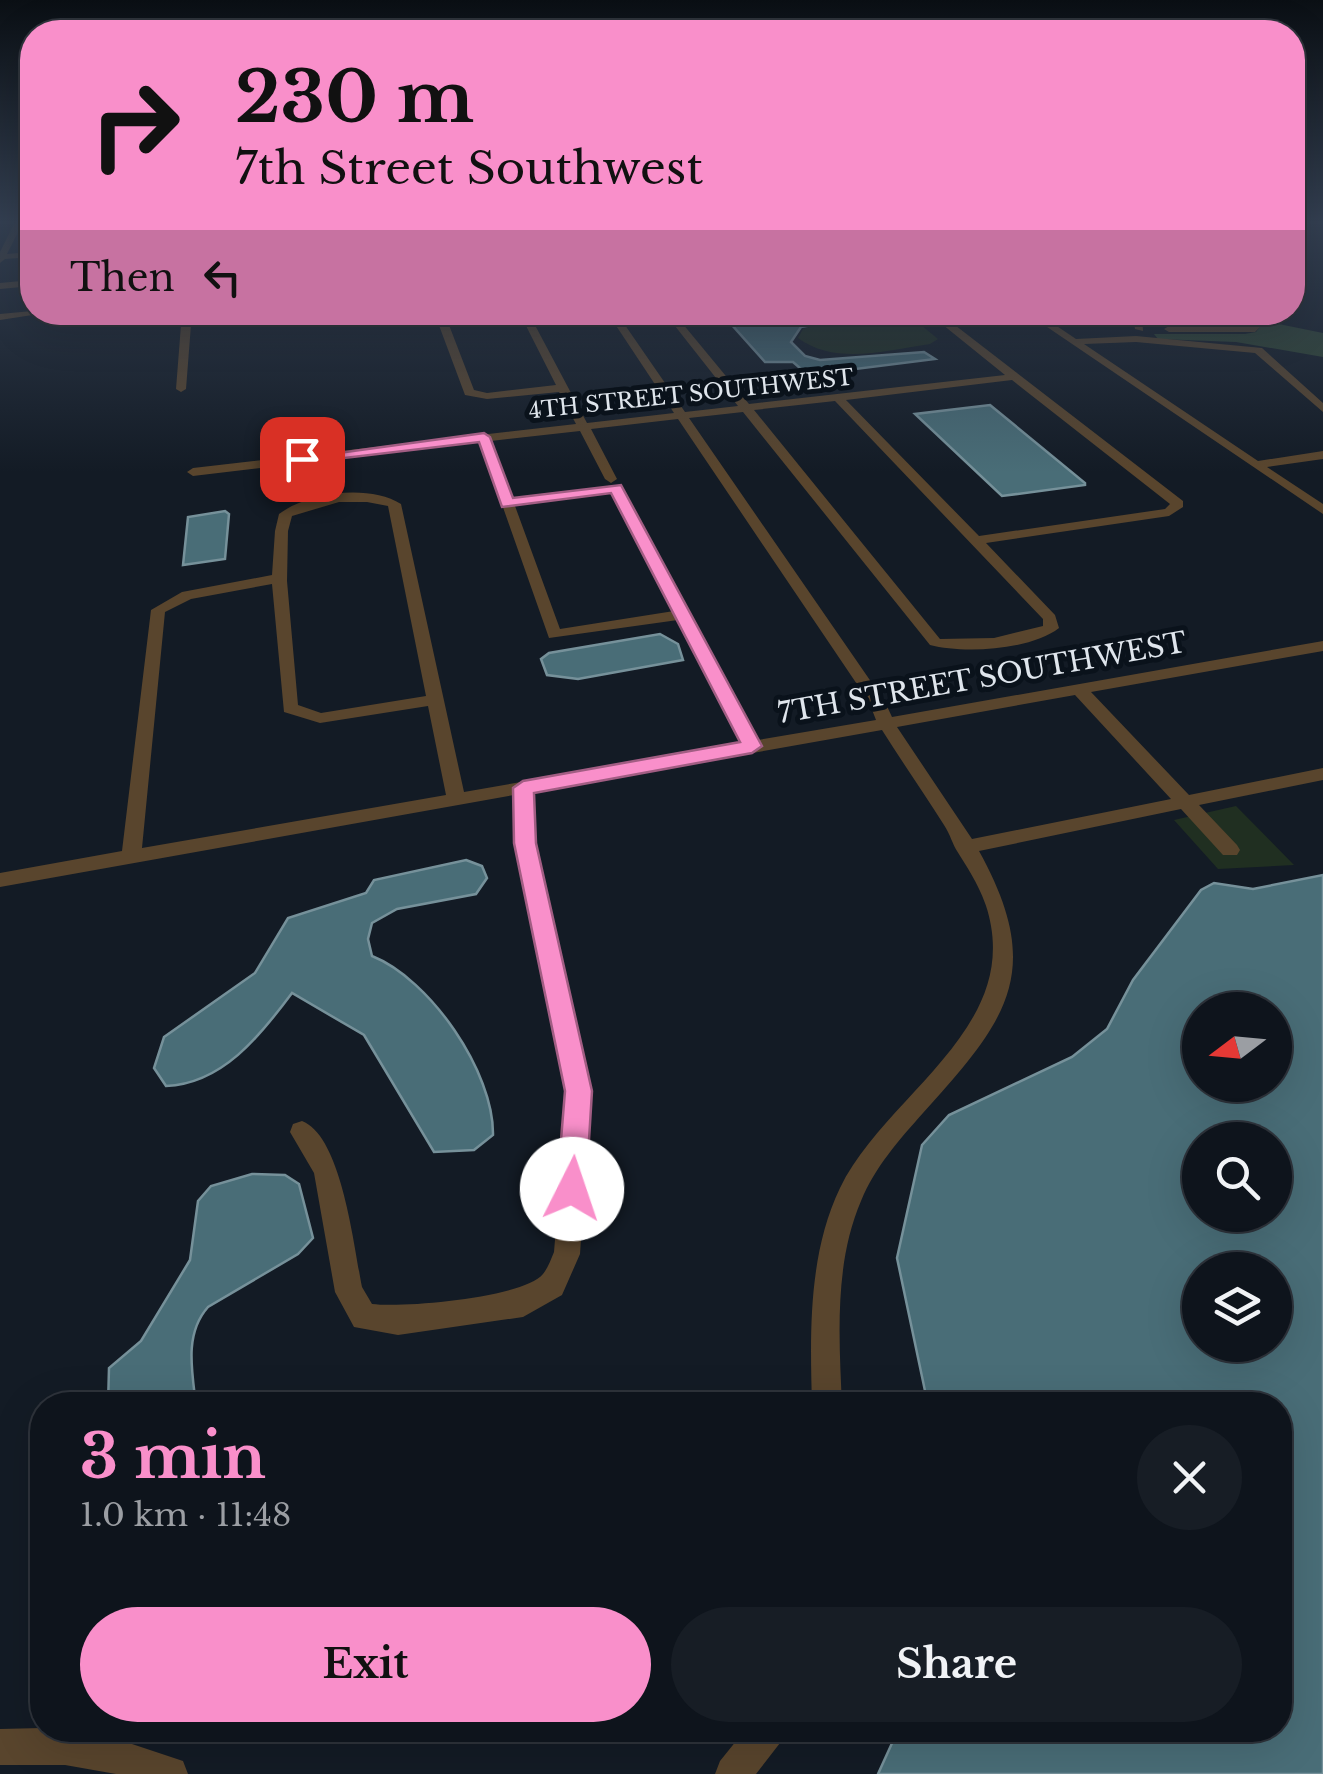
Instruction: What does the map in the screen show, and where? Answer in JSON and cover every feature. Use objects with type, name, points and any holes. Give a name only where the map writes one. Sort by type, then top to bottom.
[{"type":"street","points":[[182,388],[186,325]]},
{"type":"street","points":[[443,325],[469,393],[487,396],[563,388]]},
{"type":"street","points":[[530,325],[612,479]]},
{"type":"street","points":[[620,325],[877,702],[994,901],[1002,929],[1000,993],[981,1030],[883,1140],[849,1196],[829,1275],[824,1328],[826,1392]]},
{"type":"street","points":[[678,325],[935,642],[957,647],[1038,634],[1051,628],[1050,618],[836,397]]},
{"type":"street","points":[[948,325],[1175,500],[1178,508],[975,541]]},
{"type":"street","points":[[1048,325],[1323,510]]},
{"type":"street","points":[[1139,325],[1140,329]]},
{"type":"street","points":[[1068,338],[1140,329],[1252,330],[1255,325]]},
{"type":"street","points":[[1068,338],[1136,339],[1258,350],[1323,408]]},
{"type":"street","name":"4TH STREET SOUTHWEST","points":[[193,472],[1014,376]]},
{"type":"street","points":[[484,437],[554,636],[680,615]]},
{"type":"street","points":[[1255,465],[1323,455]]},
{"type":"street","points":[[508,504],[616,488],[752,746]]},
{"type":"street","points":[[436,700],[320,718],[290,708],[282,578],[282,524],[286,514],[334,498],[376,497],[394,504],[436,700],[456,799]]},
{"type":"street","points":[[131,856],[158,610],[187,595],[282,578]]},
{"type":"street","name":"7TH STREET SOUTHWEST","points":[[0,880],[1323,646]]},
{"type":"street","points":[[1079,689],[1230,850]]},
{"type":"street","points":[[964,847],[1323,774]]},
{"type":"street","points":[[302,1132],[326,1170],[349,1292],[364,1317],[398,1321],[523,1304],[552,1285],[567,1254],[578,1091],[525,843],[523,788]]},
{"type":"street","points":[[733,1774],[758,1742]]},
{"type":"street","points":[[0,1747],[32,1744],[126,1755],[170,1774]]},
{"type":"green space","points":[[816,325],[921,325],[938,339],[897,350],[845,354],[813,347],[798,338],[803,329]]},
{"type":"green space","points":[[1261,325],[1284,325],[1323,333],[1323,357],[1236,342],[1158,339],[1154,334],[1245,334],[1256,332]]},
{"type":"green space","points":[[1236,806],[1294,865],[1218,869],[1174,820]]},
{"type":"water","points":[[732,325],[812,325],[801,327],[791,342],[805,356],[820,360],[924,352],[935,359],[808,375],[793,362],[765,362]]},
{"type":"water","points":[[990,405],[1085,485],[1002,496],[915,414]]},
{"type":"water","points":[[225,511],[229,514],[225,559],[183,565],[188,517]]},
{"type":"water","points":[[660,634],[678,644],[683,660],[578,679],[547,675],[541,659],[549,653]]},
{"type":"water","points":[[466,860],[482,866],[487,878],[476,894],[397,909],[372,923],[368,939],[372,956],[416,985],[455,1030],[470,1057],[483,1084],[493,1135],[474,1150],[434,1152],[364,1035],[292,993],[253,1041],[222,1067],[205,1077],[166,1086],[154,1068],[164,1037],[255,973],[288,918],[366,893],[374,880]]},
{"type":"water","points":[[1323,875],[1323,1774],[878,1774],[893,1742],[1292,1742],[1292,1392],[925,1392],[897,1258],[922,1145],[949,1115],[1072,1057],[1107,1029],[1133,980],[1201,890],[1214,883],[1253,889]]},
{"type":"water","points":[[252,1174],[285,1175],[299,1184],[313,1238],[298,1254],[208,1307],[195,1329],[193,1341],[194,1392],[108,1392],[109,1368],[141,1341],[190,1260],[198,1201],[211,1186]]},
{"type":"route","points":[[302,459],[484,437],[508,504],[616,488],[752,746],[523,788],[525,843],[578,1091],[572,1189]]}]
